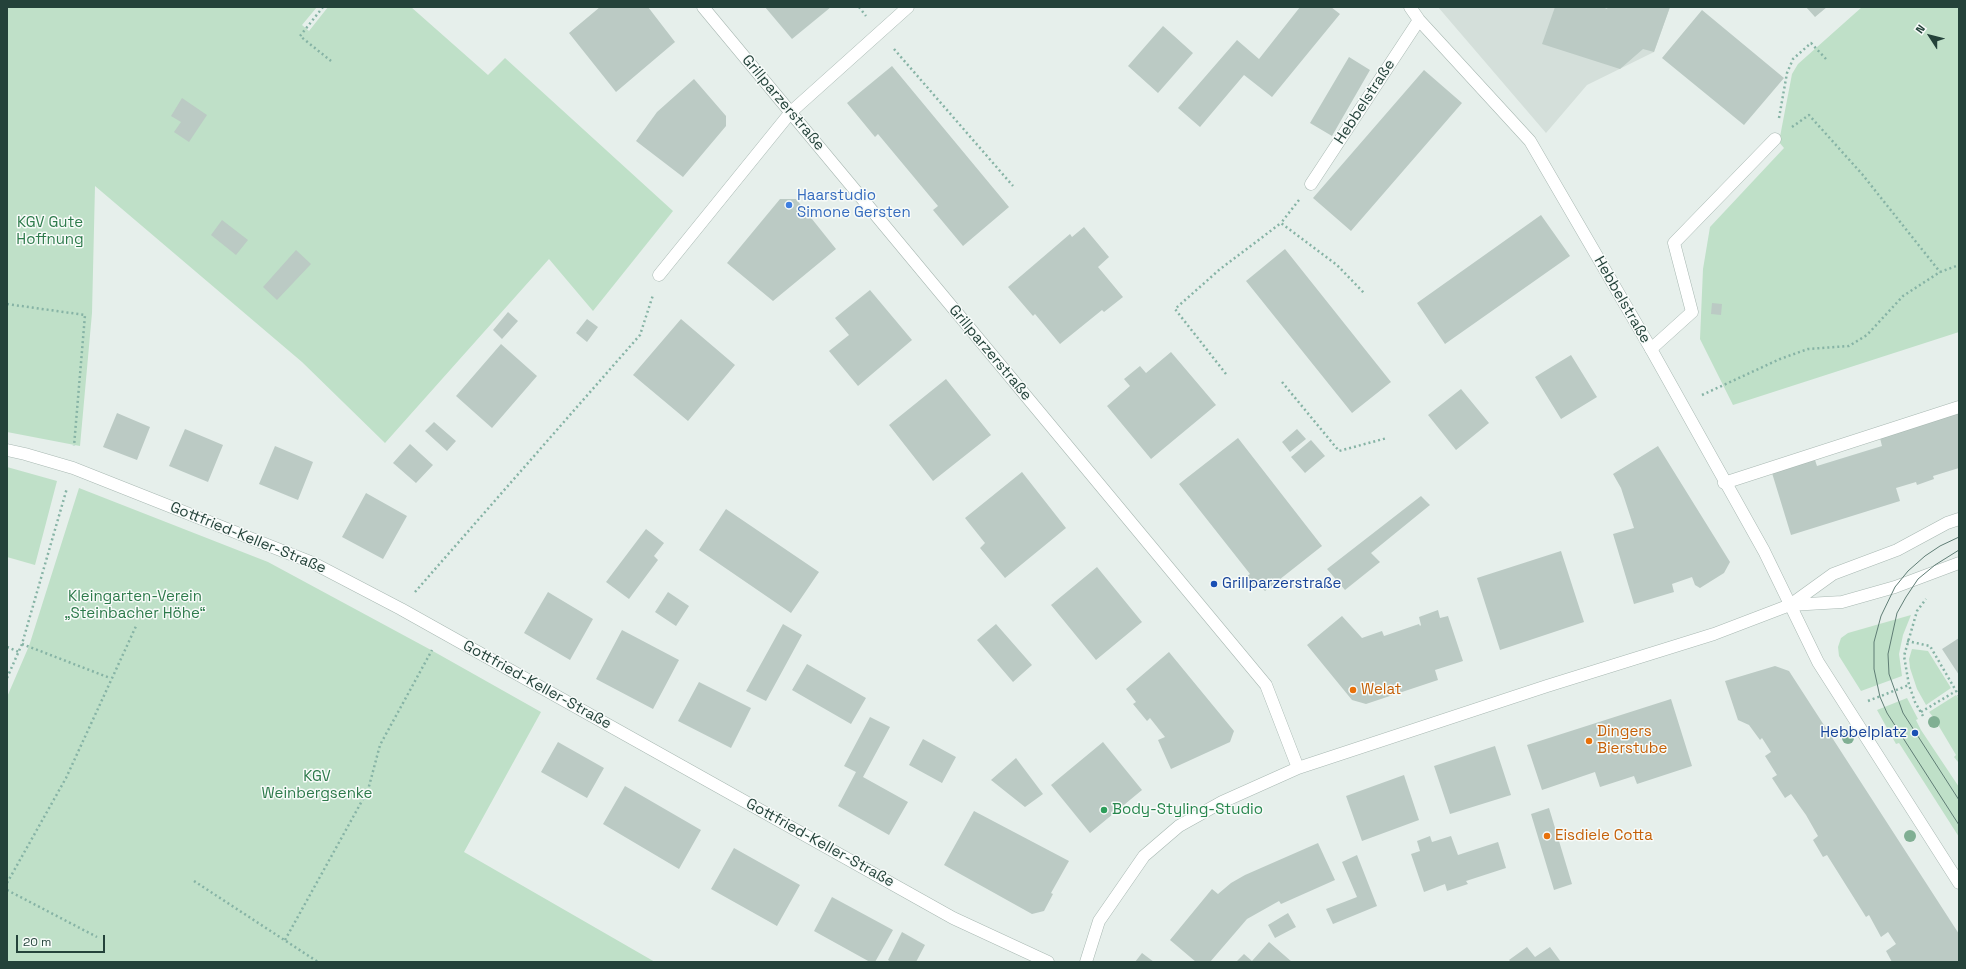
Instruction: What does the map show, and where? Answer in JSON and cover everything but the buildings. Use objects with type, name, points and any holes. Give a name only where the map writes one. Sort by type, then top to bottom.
[{"type":"street","name":"Grillparzerstraße","points":[[703,7],[1266,685],[1298,768]]},
{"type":"street","points":[[659,275],[791,112],[908,7]]},
{"type":"street","name":"Hebbelstraße","points":[[1410,7],[1419,20],[1530,141],[1651,349],[1724,483],[1764,551],[1790,605]]},
{"type":"street","name":"Hebbelstraße","points":[[1311,184],[1419,20]]},
{"type":"street","points":[[1651,349],[1692,312],[1674,243],[1775,139]]},
{"type":"street","points":[[1724,483],[1959,407]]},
{"type":"street","name":"Gottfried-Keller-Straße","points":[[7,450],[73,468],[313,562],[401,609],[942,912],[1002,942],[1048,962]]},
{"type":"street","points":[[1086,962],[1099,921],[1144,856],[1179,826],[1222,802],[1298,768],[1547,686],[1714,634],[1790,605],[1833,574],[1897,550],[1947,523],[1959,519]]},
{"type":"street","points":[[1790,605],[1842,602],[1895,587],[1959,563]]},
{"type":"street","points":[[1790,605],[1818,662],[1959,883]]},
{"type":"path","points":[[323,7],[300,36],[331,61]]},
{"type":"path","points":[[859,7],[1013,186]]},
{"type":"path","points":[[1775,139],[1788,73],[1793,59],[1811,43],[1826,59]]},
{"type":"path","points":[[1809,115],[1862,174],[1940,272]]},
{"type":"path","points":[[1226,374],[1175,309],[1219,270],[1282,222],[1298,201]]},
{"type":"path","points":[[1282,222],[1337,264],[1364,293]]},
{"type":"path","points":[[1682,405],[1723,384],[1780,359],[1808,349],[1849,346],[1867,335],[1903,296],[1940,272],[1959,265]]},
{"type":"path","points":[[401,609],[640,335],[659,275]]},
{"type":"path","points":[[7,304],[85,314],[73,468],[22,644],[7,678]]},
{"type":"path","points":[[1282,382],[1339,451],[1387,438]]},
{"type":"path","points":[[1923,716],[1909,685],[1904,656],[1917,611],[1931,592],[1929,575]]},
{"type":"path","points":[[7,883],[66,778],[110,678],[137,624]]},
{"type":"path","points":[[1907,642],[1930,646],[1959,696]]},
{"type":"path","points":[[22,644],[110,678]]},
{"type":"path","points":[[7,647],[19,652]]},
{"type":"path","points":[[285,940],[368,790],[380,745],[431,650]]},
{"type":"path","points":[[1849,711],[1865,702],[1909,685]]},
{"type":"path","points":[[1921,712],[1956,691]]},
{"type":"path","points":[[194,881],[318,962]]},
{"type":"path","points":[[7,890],[97,937]]},
{"type":"shaded area","points":[[1438,7],[1670,7],[1654,52],[1587,85],[1546,133]]},
{"type":"green space","name":"KGV Gute Hoffnung","points":[[7,7],[317,7],[302,25],[309,31],[328,7],[411,7],[488,75],[505,58],[673,211],[593,311],[549,259],[385,443],[302,362],[95,186],[92,313],[80,446],[7,432]]},
{"type":"green space","points":[[1862,7],[1959,7],[1959,332],[1733,405],[1700,339],[1703,269],[1710,227],[1784,148],[1779,142],[1792,74],[1798,64]]},
{"type":"green space","points":[[7,467],[57,481],[35,565],[7,557]]},
{"type":"green space","name":"KGV Weinbergsenke","points":[[79,488],[268,562],[431,650],[541,712],[464,852],[655,962],[7,962],[7,697],[29,646]]},
{"type":"green space","points":[[1911,615],[1903,635],[1899,654],[1902,676],[1861,691],[1839,656],[1838,647],[1841,638],[1848,633]]},
{"type":"green space","points":[[1912,649],[1928,651],[1951,688],[1926,705],[1917,689],[1910,668],[1909,659]]},
{"type":"green space","points":[[1956,695],[1959,699],[1958,762],[1954,757],[1956,755],[1937,723],[1934,725],[1931,720],[1934,718],[1929,712]]},
{"type":"green space","points":[[1907,698],[1918,719],[1916,720],[1921,730],[1959,787],[1959,837],[1899,743],[1896,744],[1877,710]]},
{"type":"tram line","points":[[1959,537],[1940,546],[1925,556],[1908,571],[1895,587],[1881,616],[1874,642],[1874,669],[1880,697],[1887,713],[1959,825]]},
{"type":"tram line","points":[[1959,550],[1935,565],[1918,579],[1897,613],[1888,654],[1889,674],[1903,713],[1959,800]]},
{"type":"place","name":"Haarstudio Simone Gersten","points":[[789,205]]},
{"type":"place","name":"Grillparzerstraße","points":[[1214,584]]},
{"type":"place","name":"Welat","points":[[1353,690]]},
{"type":"place","name":"Hebbelplatz","points":[[1915,733]]},
{"type":"place","name":"Dingers Bierstube","points":[[1589,741]]},
{"type":"place","name":"Body-Styling-Studio","points":[[1104,810]]},
{"type":"place","name":"Eisdiele Cotta","points":[[1547,836]]},
{"type":"park label","name":"Kleingarten-Verein „Steinbacher Höhe“","points":[[135,606]]}]
